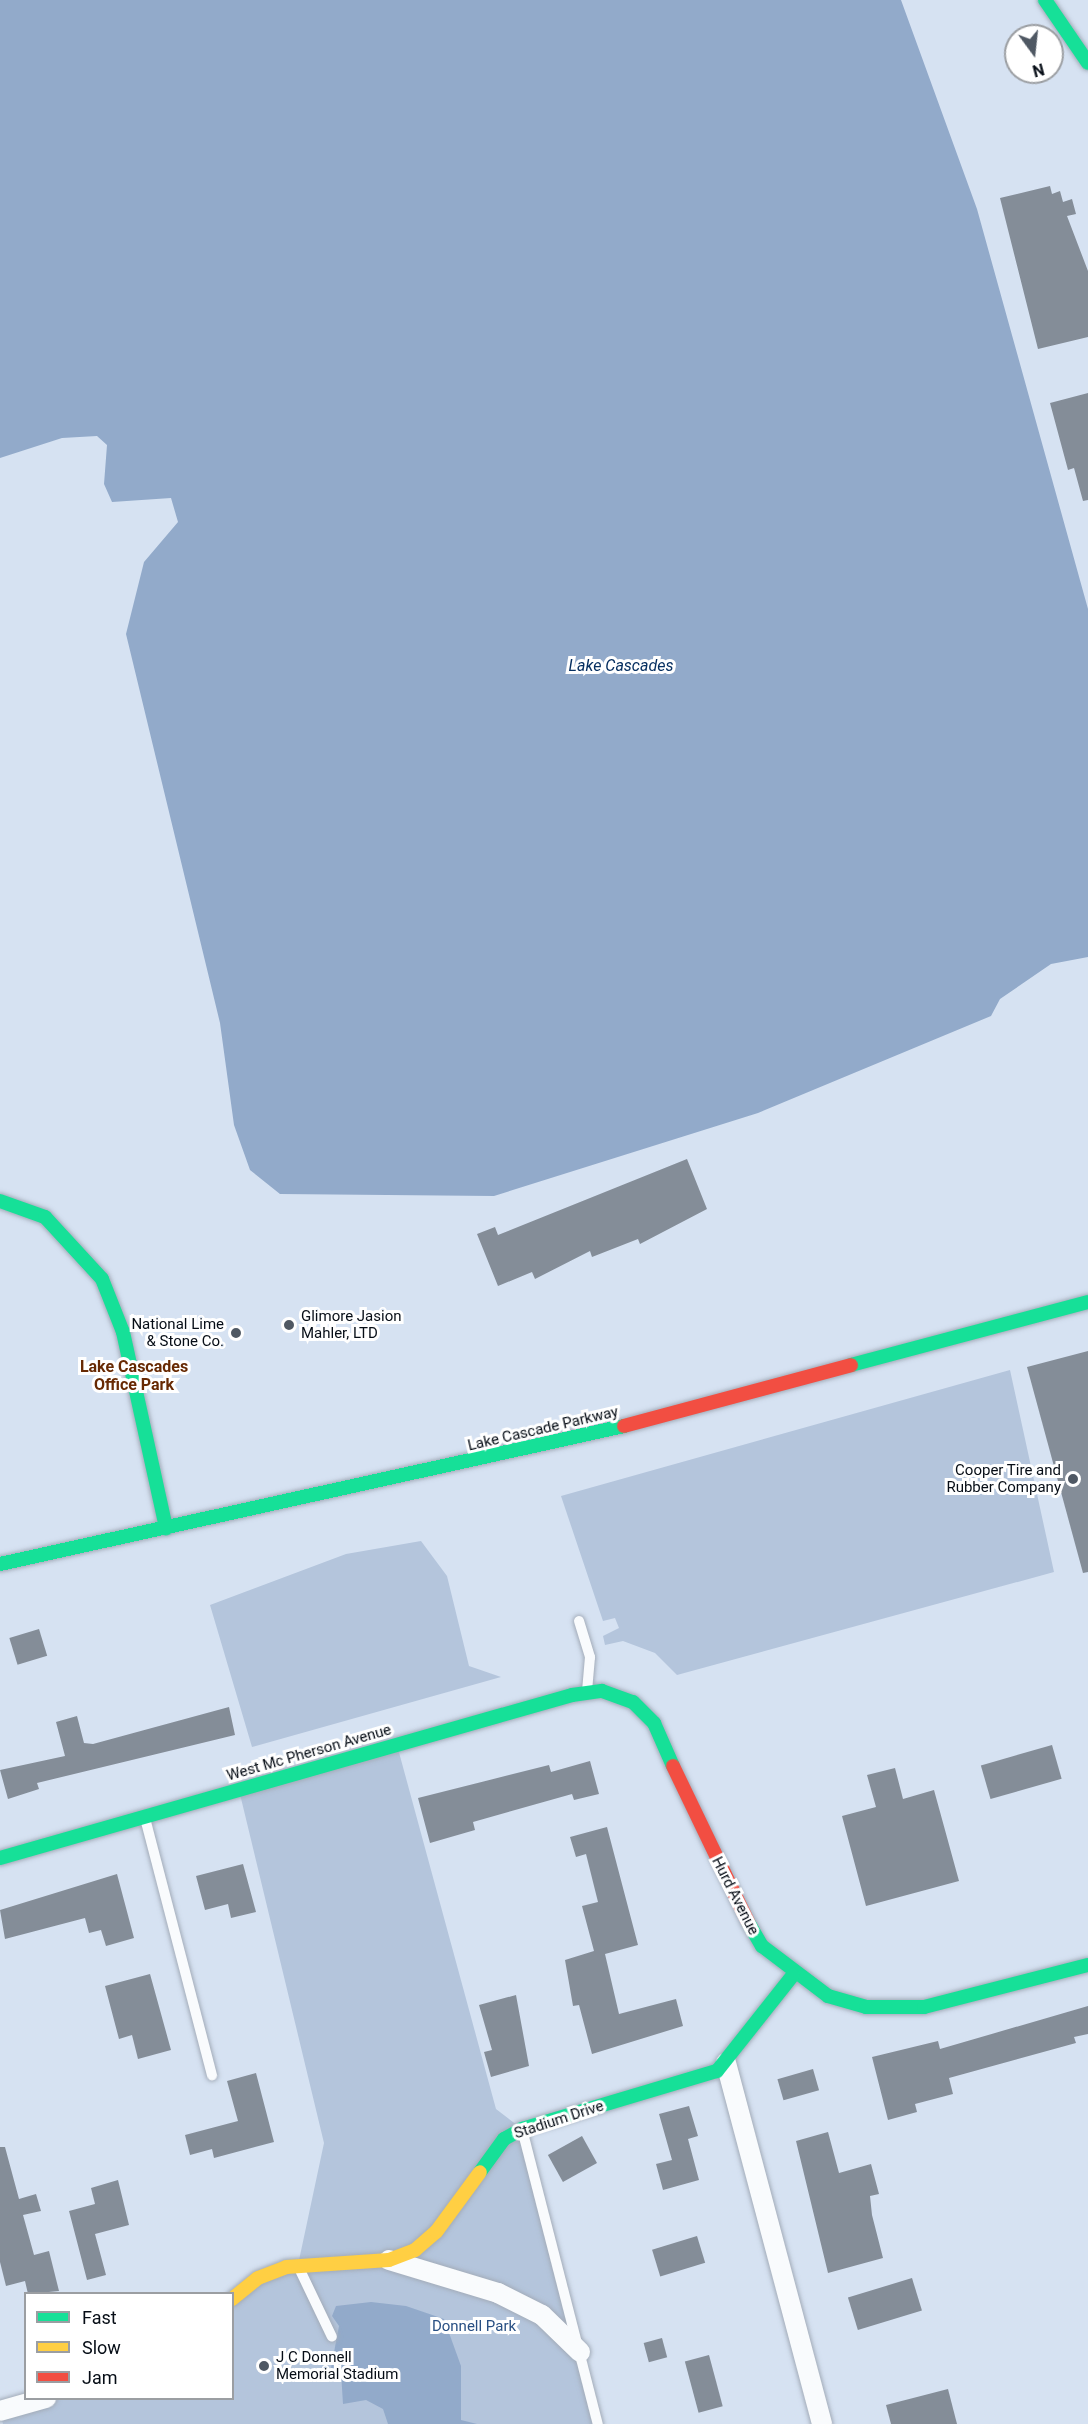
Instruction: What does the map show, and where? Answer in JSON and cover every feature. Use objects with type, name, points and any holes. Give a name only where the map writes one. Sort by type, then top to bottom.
[{"type":"street","points":[[1045,0],[1088,63]]},
{"type":"street","points":[[0,1201],[45,1216],[86,1256],[102,1279],[123,1332],[166,1528]]},
{"type":"street","name":"Lake Cascade Parkway","points":[[0,1564],[710,1407],[1088,1302]]},
{"type":"street","name":"West Mc Pherson Avenue","points":[[0,1858],[587,1692],[627,1699]]},
{"type":"street","name":"Hurd Avenue","points":[[627,1699],[644,1710],[662,1736],[745,1923],[793,1975],[828,1996],[895,2009],[953,2001],[1088,1965]]},
{"type":"street","name":"Stadium Drive","points":[[234,2297],[258,2278],[298,2265],[389,2259],[431,2237],[492,2151],[522,2129],[708,2076],[726,2062],[793,1975]]},
{"type":"street","points":[[726,2062],[822,2424]]},
{"type":"street","points":[[389,2259],[498,2293],[542,2315],[580,2352]]},
{"type":"street","points":[[3,2424],[0,2412],[39,2400]]},
{"type":"lane","points":[[579,1621],[590,1657],[587,1692]]},
{"type":"lane","points":[[145,1817],[213,2075]]},
{"type":"lane","points":[[522,2129],[598,2424]]},
{"type":"lane","points":[[298,2265],[332,2337]]},
{"type":"green space","points":[[1010,1370],[1054,1572],[677,1675],[655,1653],[623,1641],[605,1645],[603,1636],[619,1628],[615,1618],[603,1621],[561,1496]]},
{"type":"green space","points":[[421,1541],[447,1576],[469,1666],[501,1677],[252,1747],[210,1605],[346,1554]]},
{"type":"green space","name":"Donnell Park","points":[[397,1745],[496,2109],[522,2129],[598,2424],[3,2424],[0,2413],[43,2400],[234,2400],[234,2298],[298,2265],[324,2143],[239,1790]]},
{"type":"water","name":"Lake Cascades","points":[[0,0],[901,0],[977,209],[1088,609],[1088,957],[1051,964],[1000,999],[991,1016],[758,1113],[494,1196],[280,1194],[250,1170],[234,1125],[220,1023],[126,634],[144,562],[178,522],[171,498],[112,502],[104,484],[107,445],[97,436],[62,438],[0,458]]},
{"type":"water","points":[[371,2302],[406,2306],[444,2319],[461,2366],[461,2420],[477,2424],[388,2424],[383,2409],[366,2400],[343,2404],[341,2372],[331,2368],[339,2326],[332,2316],[336,2306]]},
{"type":"building","points":[[1050,186],[1052,194],[1060,191],[1063,202],[1072,199],[1076,214],[1067,216],[1088,271],[1088,337],[1038,349],[1000,198]]},
{"type":"building","points":[[1088,393],[1088,500],[1083,501],[1074,468],[1068,470],[1050,403]]},
{"type":"building","points":[[687,1159],[707,1209],[640,1244],[638,1239],[592,1257],[590,1251],[535,1279],[532,1272],[498,1286],[477,1234],[495,1227],[498,1235]]},
{"type":"building","name":"Cooper Tire and Rubber Company","points":[[1088,1351],[1088,1572],[1083,1573],[1027,1367]]},
{"type":"building","points":[[39,1629],[47,1656],[18,1665],[9,1638]]},
{"type":"building","points":[[229,1707],[235,1735],[37,1783],[39,1789],[8,1799],[0,1770],[65,1756],[56,1722],[77,1716],[84,1743],[93,1744]]},
{"type":"building","points":[[1052,1745],[1062,1779],[991,1799],[981,1765]]},
{"type":"building","points":[[590,1761],[599,1794],[574,1800],[572,1794],[473,1822],[475,1830],[430,1843],[418,1798],[549,1765],[551,1772]]},
{"type":"building","points":[[895,1768],[903,1799],[934,1790],[959,1881],[866,1906],[842,1816],[876,1807],[867,1775]]},
{"type":"building","points":[[607,1827],[638,1945],[605,1954],[619,2014],[676,1999],[683,2026],[592,2054],[579,2005],[573,2006],[565,1960],[594,1951],[582,1906],[598,1902],[586,1854],[576,1857],[570,1837]]},
{"type":"building","points":[[243,1864],[256,1912],[231,1918],[228,1904],[205,1910],[196,1876]]},
{"type":"building","points":[[117,1874],[134,1938],[106,1946],[101,1930],[89,1933],[85,1918],[5,1939],[0,1910]]},
{"type":"building","points":[[150,1974],[171,2050],[138,2059],[132,2035],[119,2039],[105,1986]]},
{"type":"building","points":[[516,1995],[529,2066],[491,2077],[484,2052],[492,2050],[479,2005]]},
{"type":"building","points":[[1088,2006],[1088,2034],[1074,2037],[1076,2043],[949,2078],[953,2094],[915,2104],[917,2112],[888,2120],[872,2057],[938,2041],[940,2049]]},
{"type":"building","points":[[813,2069],[819,2090],[783,2100],[777,2079]]},
{"type":"building","points":[[256,2073],[274,2142],[214,2158],[212,2149],[190,2155],[185,2135],[238,2121],[227,2081]]},
{"type":"building","points":[[689,2106],[698,2136],[688,2139],[699,2180],[663,2190],[656,2164],[672,2160],[659,2114]]},
{"type":"building","points":[[828,2132],[839,2173],[871,2164],[879,2194],[870,2196],[872,2215],[883,2258],[828,2273],[796,2141]]},
{"type":"building","points":[[582,2136],[597,2163],[563,2182],[548,2155]]},
{"type":"building","points":[[0,2147],[5,2147],[19,2199],[36,2194],[41,2211],[23,2215],[34,2255],[49,2251],[59,2291],[28,2292],[25,2281],[6,2286],[0,2262]]},
{"type":"building","points":[[118,2180],[129,2225],[95,2234],[106,2275],[87,2280],[69,2211],[95,2204],[91,2188]]},
{"type":"building","points":[[697,2236],[705,2263],[660,2277],[652,2250]]},
{"type":"building","points":[[912,2278],[922,2311],[858,2330],[848,2298]]},
{"type":"building","points":[[662,2338],[667,2357],[649,2362],[644,2343]]},
{"type":"building","points":[[709,2355],[723,2406],[699,2413],[685,2361]]},
{"type":"building","points":[[948,2389],[957,2424],[891,2424],[886,2405]]},
{"type":"traffic: fast","points":[[1045,0],[1088,63]]},
{"type":"traffic: fast","points":[[0,1201],[45,1217],[102,1279],[123,1332],[166,1528]]},
{"type":"traffic: fast","points":[[851,1365],[1088,1302]]},
{"type":"traffic: fast","points":[[0,1564],[624,1426]]},
{"type":"traffic: fast","points":[[0,1858],[572,1695],[602,1691],[633,1702],[654,1723],[673,1766]]},
{"type":"traffic: fast","points":[[748,1922],[762,1946],[828,1996],[866,2007],[924,2007],[1088,1965]]},
{"type":"traffic: fast","points":[[480,2172],[504,2139],[522,2129],[717,2071],[793,1975]]},
{"type":"traffic: slow","points":[[234,2297],[258,2278],[286,2267],[389,2260],[415,2250],[436,2232],[480,2172]]},
{"type":"traffic: jam","points":[[624,1426],[851,1365]]},
{"type":"traffic: jam","points":[[673,1766],[748,1922]]},
{"type":"place","name":"Glimore Jasion Mahler, LTD","points":[[289,1325]]},
{"type":"place","name":"National Lime & Stone Co.","points":[[236,1333]]},
{"type":"place","name":"Cooper Tire and Rubber Company","points":[[1073,1479]]},
{"type":"place","name":"J C Donnell Memorial Stadium","points":[[264,2366]]},
{"type":"district","name":"Lake Cascades Office Park","points":[[134,1376]]}]
